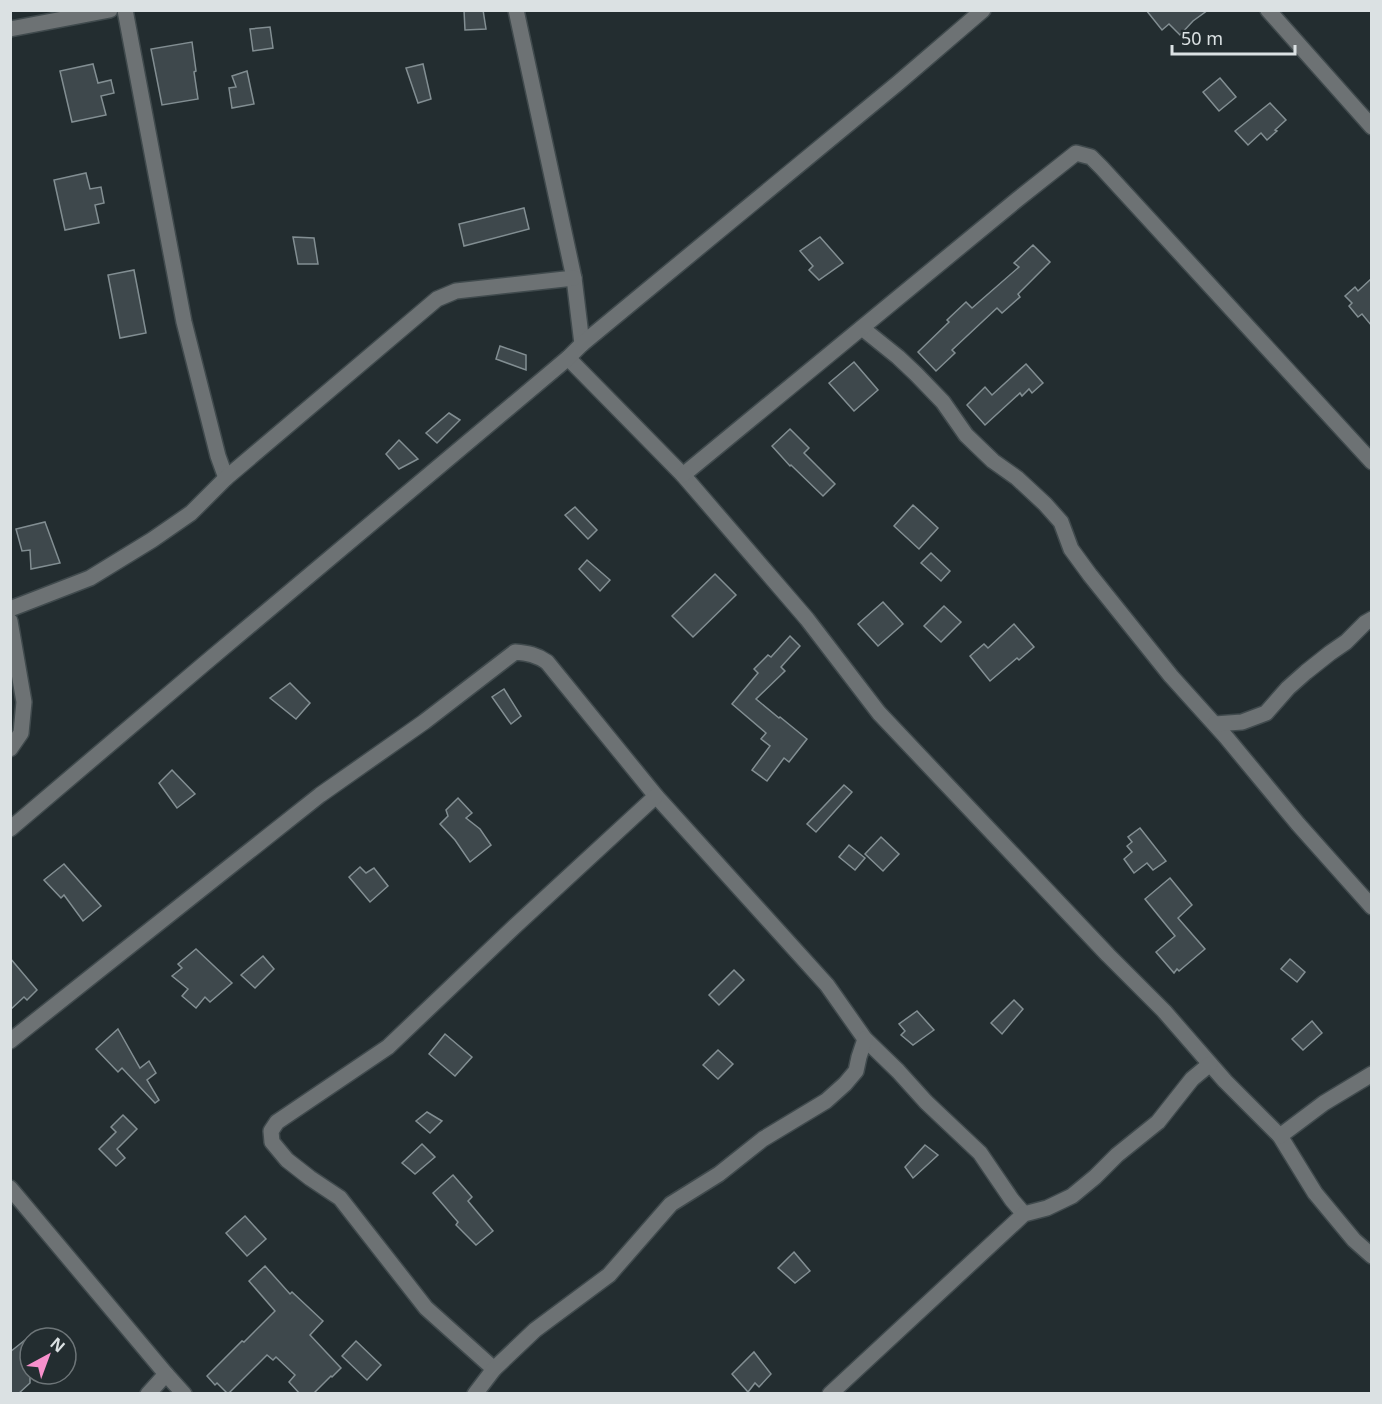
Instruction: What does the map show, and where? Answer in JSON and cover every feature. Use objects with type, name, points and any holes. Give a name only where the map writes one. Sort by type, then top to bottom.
[{"type":"street","points":[[10,29],[110,10]]},
{"type":"street","points":[[125,10],[184,322],[218,456],[226,478]]},
{"type":"street","points":[[516,10],[574,278],[582,344]]},
{"type":"street","points":[[10,829],[582,344],[983,10]]},
{"type":"street","points":[[1268,10],[1371,127]]},
{"type":"street","points":[[683,475],[1076,153],[1091,158],[1102,168],[1371,462]]},
{"type":"street","points":[[10,609],[90,578],[191,513],[226,478],[437,299],[456,291],[574,278]]},
{"type":"street","points":[[862,328],[916,374],[943,402],[966,435],[993,461],[1017,478],[1061,522],[1071,549],[1171,676],[1215,724],[1371,907]]},
{"type":"street","points":[[568,358],[683,475],[807,619],[879,713],[1100,947],[1164,1011],[1225,1081],[1280,1136],[1316,1194],[1371,1257]]},
{"type":"street","points":[[1215,724],[1242,722],[1266,713],[1288,688],[1371,619]]},
{"type":"street","points":[[10,621],[24,702],[21,733],[10,749]]},
{"type":"street","points":[[10,1041],[320,795],[424,722],[515,652],[537,655],[548,662],[656,796],[827,985],[865,1039],[980,1153],[1024,1214]]},
{"type":"street","points":[[494,1369],[426,1308],[340,1198],[287,1160],[272,1142],[272,1131],[277,1122],[388,1047],[656,796]]},
{"type":"street","points":[[476,1394],[494,1369],[535,1330],[609,1275],[671,1204],[719,1174],[763,1139],[826,1101],[845,1084],[856,1071],[865,1039]]},
{"type":"street","points":[[830,1394],[1024,1214],[1047,1208],[1072,1196],[1095,1177],[1117,1155],[1158,1122],[1192,1079],[1210,1064]]},
{"type":"street","points":[[1280,1136],[1324,1103],[1371,1074]]},
{"type":"street","points":[[10,1188],[184,1394]]},
{"type":"street","points":[[148,1394],[166,1374]]},
{"type":"building","points":[[464,10],[483,10],[486,29],[465,30]]},
{"type":"building","points":[[1146,10],[1208,10],[1180,35],[1169,24],[1162,30]]},
{"type":"building","points":[[270,27],[273,48],[253,51],[250,29]]},
{"type":"building","points":[[192,42],[198,99],[162,105],[151,49]]},
{"type":"building","points":[[93,64],[98,83],[111,80],[114,93],[101,96],[106,115],[72,122],[60,71]]},
{"type":"building","points":[[423,64],[431,99],[418,103],[406,68]]},
{"type":"building","points":[[247,71],[254,104],[232,108],[229,88],[236,87],[232,76]]},
{"type":"building","points":[[1220,78],[1236,97],[1219,111],[1203,92]]},
{"type":"building","points":[[1270,103],[1286,120],[1267,140],[1261,133],[1248,145],[1235,131]]},
{"type":"building","points":[[86,173],[90,189],[101,187],[104,203],[95,205],[99,223],[65,230],[54,180]]},
{"type":"building","points":[[524,208],[529,229],[464,246],[459,224]]},
{"type":"building","points":[[293,237],[314,238],[318,264],[298,264]]},
{"type":"building","points":[[820,237],[843,263],[819,280],[809,270],[813,266],[800,251]]},
{"type":"building","points":[[1033,245],[1050,262],[1018,294],[1020,297],[1002,313],[997,308],[952,350],[955,353],[936,371],[918,352],[966,302],[972,308],[1019,267],[1014,263]]},
{"type":"building","points":[[134,270],[146,333],[120,338],[108,275]]},
{"type":"building","points":[[1371,279],[1371,325],[1362,314],[1358,317],[1349,306],[1352,303],[1345,296],[1355,287],[1358,291]]},
{"type":"building","points":[[500,346],[526,355],[526,370],[496,359]]},
{"type":"building","points":[[854,362],[878,390],[854,411],[829,383]]},
{"type":"building","points":[[1026,364],[1043,383],[1032,393],[1029,389],[1022,396],[1020,393],[985,425],[967,405],[985,387],[992,395]]},
{"type":"building","points":[[449,413],[460,420],[437,443],[426,433]]},
{"type":"building","points":[[790,429],[809,448],[804,453],[835,484],[823,496],[772,446]]},
{"type":"building","points":[[399,440],[418,459],[399,469],[386,454]]},
{"type":"building","points":[[913,505],[938,528],[919,549],[894,526]]},
{"type":"building","points":[[575,507],[597,530],[588,539],[565,515]]},
{"type":"building","points":[[45,522],[60,563],[31,569],[30,550],[22,551],[16,529]]},
{"type":"building","points":[[931,553],[950,571],[941,581],[921,563]]},
{"type":"building","points":[[587,560],[610,580],[600,591],[579,569]]},
{"type":"building","points":[[715,574],[736,595],[693,637],[672,616]]},
{"type":"building","points":[[883,602],[903,624],[878,646],[858,624]]},
{"type":"building","points":[[944,606],[961,622],[941,642],[924,626]]},
{"type":"building","points":[[1014,624],[1034,647],[990,681],[970,656],[984,644],[988,648]]},
{"type":"building","points":[[790,636],[800,646],[781,667],[785,671],[756,699],[807,739],[789,762],[784,758],[767,781],[752,770],[770,746],[761,739],[766,733],[732,704],[758,673],[754,669],[768,655],[771,657]]},
{"type":"building","points":[[290,683],[310,703],[296,719],[270,698]]},
{"type":"building","points":[[504,689],[521,716],[511,724],[492,697]]},
{"type":"building","points":[[172,770],[195,794],[177,808],[159,783]]},
{"type":"building","points":[[844,785],[852,792],[816,832],[807,824]]},
{"type":"building","points":[[458,798],[472,813],[466,818],[480,829],[491,845],[470,862],[455,840],[440,824],[448,816],[446,810]]},
{"type":"building","points":[[1140,828],[1166,861],[1153,870],[1147,863],[1134,873],[1124,859],[1132,852],[1127,846],[1132,842],[1128,837]]},
{"type":"building","points":[[881,837],[899,854],[883,871],[865,854]]},
{"type":"building","points":[[849,845],[865,858],[855,870],[839,857]]},
{"type":"building","points":[[64,864],[101,906],[83,921],[64,895],[61,898],[44,880]]},
{"type":"building","points":[[360,867],[366,873],[374,868],[388,886],[370,902],[349,877]]},
{"type":"building","points":[[1170,878],[1192,905],[1178,918],[1205,949],[1174,973],[1156,952],[1175,936],[1145,899]]},
{"type":"building","points":[[196,949],[232,983],[210,1002],[205,997],[196,1008],[182,996],[188,989],[172,976],[182,968],[178,964]]},
{"type":"building","points":[[263,956],[274,969],[255,988],[241,975]]},
{"type":"building","points":[[10,958],[37,990],[27,1000],[24,997],[10,1010]]},
{"type":"building","points":[[1290,959],[1305,972],[1297,982],[1281,969]]},
{"type":"building","points":[[734,970],[744,980],[719,1005],[709,995]]},
{"type":"building","points":[[1014,1000],[1023,1009],[1002,1034],[991,1023]]},
{"type":"building","points":[[917,1011],[934,1030],[913,1045],[901,1035],[905,1031],[899,1024]]},
{"type":"building","points":[[1312,1021],[1322,1033],[1303,1050],[1292,1039]]},
{"type":"building","points":[[118,1029],[140,1068],[149,1061],[156,1073],[147,1080],[159,1100],[155,1103],[122,1068],[118,1072],[96,1049]]},
{"type":"building","points":[[445,1034],[472,1057],[455,1076],[429,1054]]},
{"type":"building","points":[[718,1050],[733,1064],[718,1079],[703,1065]]},
{"type":"building","points":[[427,1112],[442,1121],[430,1133],[416,1121]]},
{"type":"building","points":[[123,1115],[137,1129],[117,1149],[125,1158],[116,1166],[99,1149],[116,1132],[111,1127]]},
{"type":"building","points":[[422,1144],[435,1157],[415,1174],[402,1163]]},
{"type":"building","points":[[925,1145],[938,1155],[913,1178],[905,1167]]},
{"type":"building","points":[[453,1175],[472,1197],[468,1201],[493,1231],[476,1245],[456,1225],[458,1222],[433,1193]]},
{"type":"building","points":[[245,1216],[266,1239],[247,1256],[226,1233]]},
{"type":"building","points":[[794,1252],[810,1271],[795,1283],[778,1268]]},
{"type":"building","points":[[265,1266],[290,1294],[292,1292],[323,1321],[310,1335],[341,1368],[313,1394],[300,1394],[289,1382],[295,1375],[276,1357],[273,1360],[267,1355],[228,1394],[207,1376],[275,1311],[249,1281]]},
{"type":"building","points":[[356,1341],[381,1365],[367,1380],[342,1356]]},
{"type":"building","points":[[18,1346],[18,1386],[27,1386],[18,1394],[10,1394],[10,1352]]},
{"type":"building","points":[[754,1352],[771,1374],[759,1387],[755,1383],[748,1392],[732,1374]]}]
